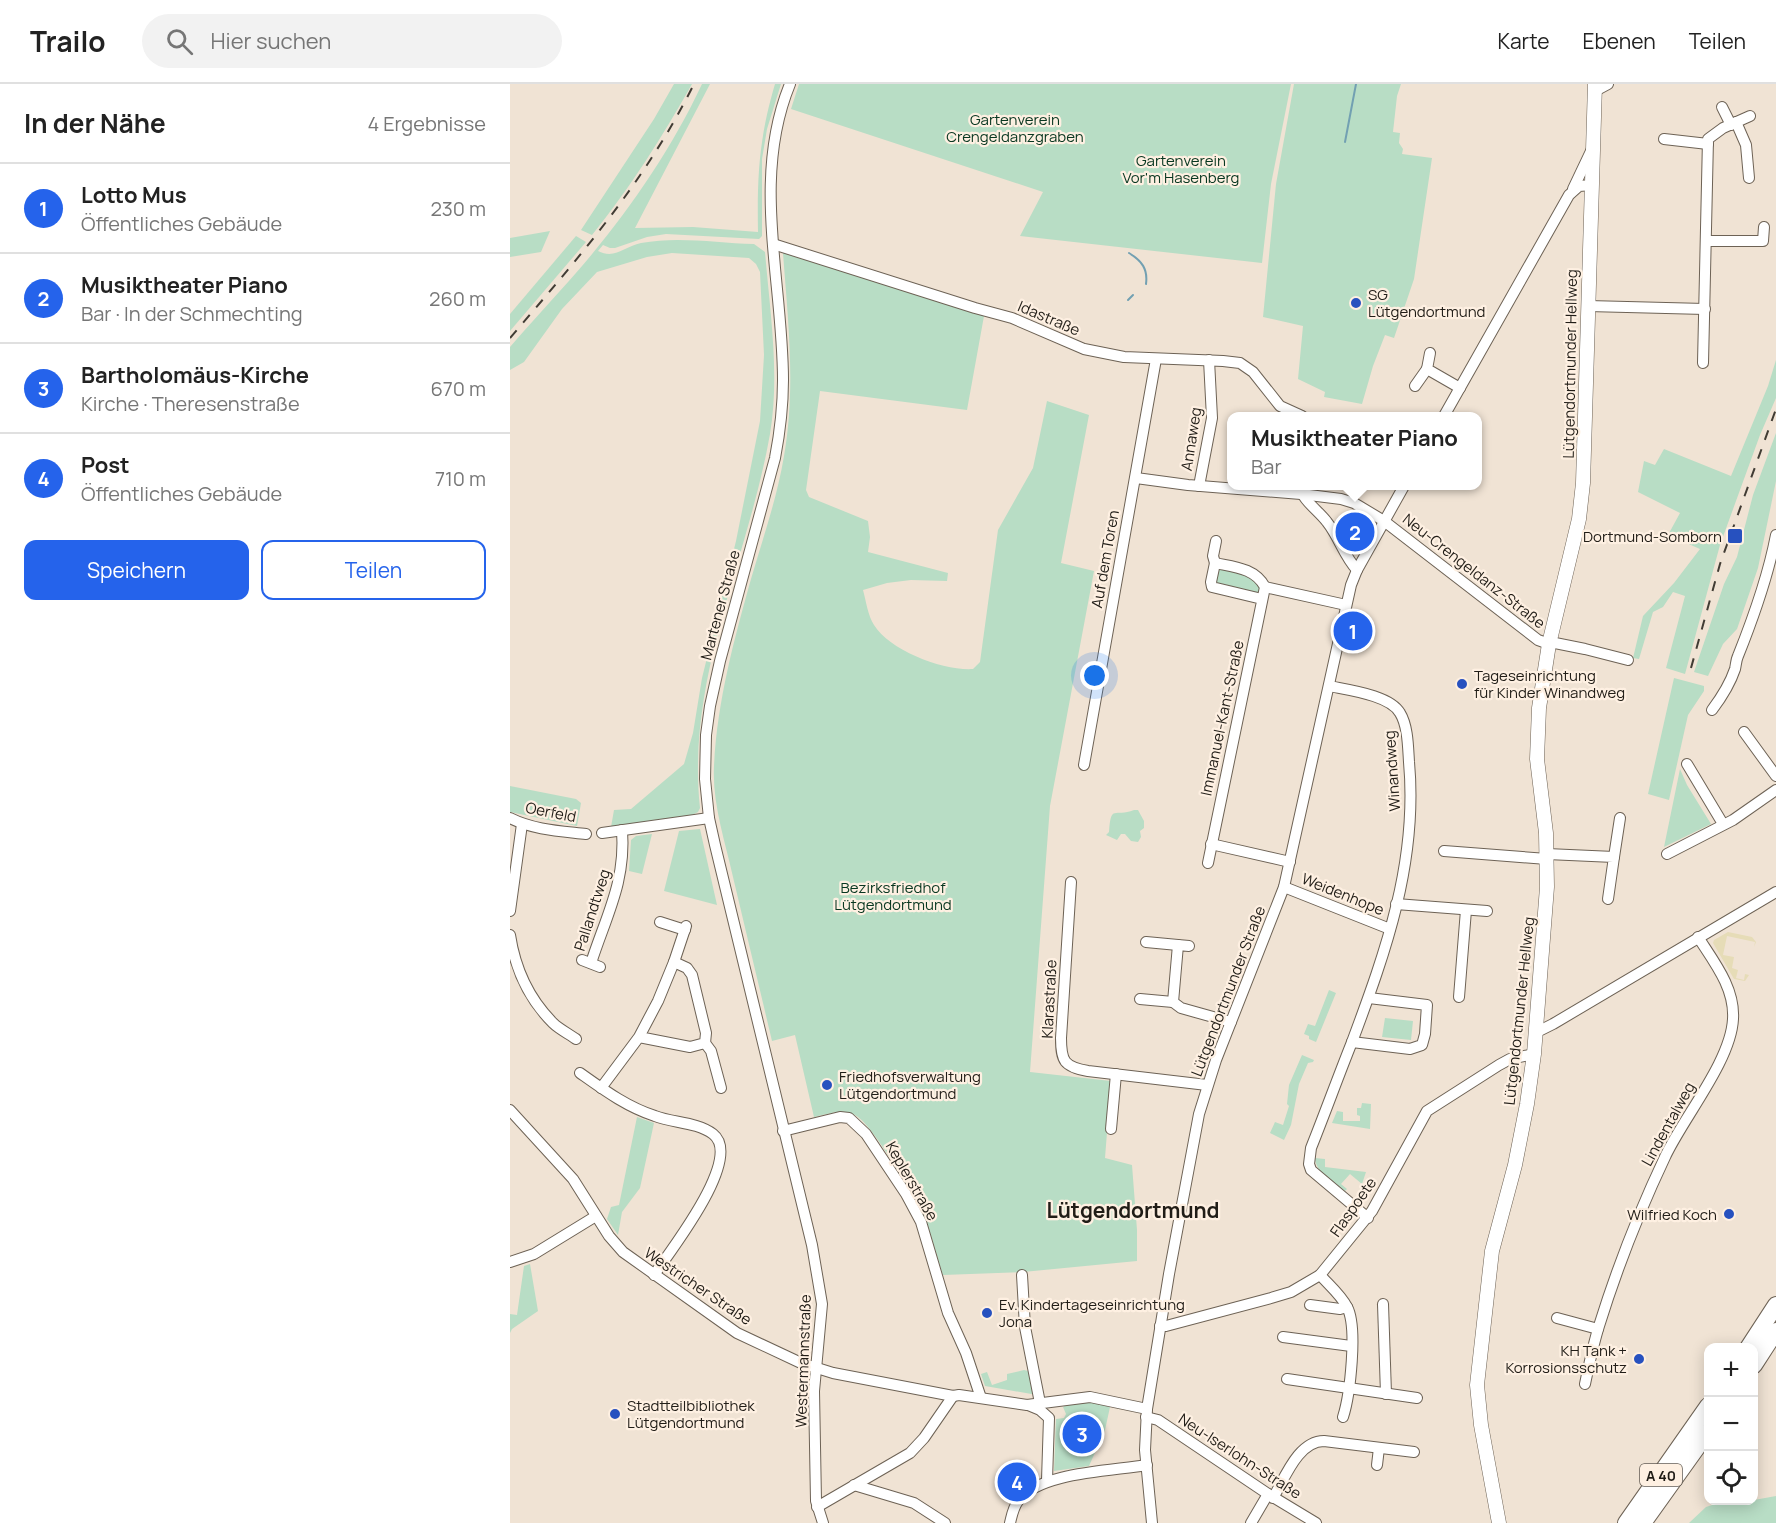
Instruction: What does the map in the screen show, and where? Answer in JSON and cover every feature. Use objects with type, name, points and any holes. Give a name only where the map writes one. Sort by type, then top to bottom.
[{"type":"highway","points":[[1751,1343],[1776,1305]]},
{"type":"highway","points":[[1758,1359],[1776,1331]]},
{"type":"highway","name":"A 40","points":[[1626,1523],[1704,1412]]},
{"type":"highway","name":"A 40","points":[[1643,1523],[1704,1438]]},
{"type":"main road","name":"Lütgendortmunder Hellweg","points":[[1499,1523],[1481,1425],[1477,1385],[1492,1251],[1515,1165],[1534,1054],[1546,905],[1547,857],[1536,742],[1549,643],[1581,503],[1585,459],[1595,88]]},
{"type":"street","name":"Martener Straße","points":[[783,1131],[709,818],[705,758],[710,706],[720,661],[775,458],[780,426],[783,380],[773,244],[772,151],[790,84]]},
{"type":"street","points":[[1595,88],[1608,84]]},
{"type":"street","points":[[1722,107],[1746,144],[1749,178]]},
{"type":"street","points":[[1703,363],[1708,139],[1733,123],[1750,116]]},
{"type":"street","points":[[1664,139],[1708,144]]},
{"type":"street","points":[[1447,412],[1571,192],[1593,145]]},
{"type":"street","points":[[1571,192],[1579,186],[1592,185]]},
{"type":"street","points":[[1706,242],[1763,241],[1764,227]]},
{"type":"street","name":"Idastraße","points":[[773,244],[1012,318],[1084,349],[1124,357],[1232,361],[1249,367],[1278,411]]},
{"type":"street","points":[[1588,306],[1705,309]]},
{"type":"street","points":[[1414,386],[1426,369],[1430,353]]},
{"type":"street","name":"Auf dem Toren","points":[[1084,765],[1156,359]]},
{"type":"street","name":"Annaweg","points":[[1199,486],[1212,418],[1209,360]]},
{"type":"street","points":[[1426,369],[1460,388]]},
{"type":"street","name":"Neu-Crengeldanz-Straße","points":[[1136,478],[1227,487]]},
{"type":"street","points":[[1300,490],[1333,530],[1349,561],[1357,570]]},
{"type":"street","name":"Neu-Crengeldanz-Straße","points":[[1300,490],[1354,503],[1384,521],[1538,640],[1549,643]]},
{"type":"street","name":"Lütgendortmunder Straße","points":[[1152,1523],[1147,1465],[1147,1413],[1160,1326],[1197,1120],[1207,1085],[1284,887],[1346,605],[1357,570],[1402,490]]},
{"type":"street","points":[[1320,513],[1318,505],[1326,498]]},
{"type":"street","points":[[1712,710],[1722,697],[1754,618],[1768,574],[1776,535]]},
{"type":"street","points":[[1216,541],[1212,587],[1262,599]]},
{"type":"street","points":[[1215,562],[1251,571],[1265,587],[1346,605]]},
{"type":"street","name":"Immanuel-Kant-Straße","points":[[1208,862],[1265,587]]},
{"type":"street","points":[[1549,643],[1628,660]]},
{"type":"street","name":"Winandweg","points":[[1329,686],[1357,692],[1394,706],[1402,719],[1408,753],[1411,808],[1405,871],[1369,998],[1311,1148],[1309,1164],[1311,1170],[1368,1218]]},
{"type":"street","points":[[1744,732],[1776,776]]},
{"type":"street","points":[[1687,764],[1723,824]]},
{"type":"street","points":[[1667,854],[1733,820],[1776,790]]},
{"type":"street","points":[[602,833],[709,818]]},
{"type":"street","points":[[1608,899],[1620,818]]},
{"type":"street","name":"Oerfeld","points":[[510,819],[555,831],[586,834]]},
{"type":"street","points":[[510,911],[514,865],[522,824]]},
{"type":"street","name":"Pallandtweg","points":[[591,964],[617,892],[622,869],[622,830]]},
{"type":"street","points":[[1211,844],[1290,862]]},
{"type":"street","points":[[1444,851],[1547,857],[1614,857]]},
{"type":"street","name":"Klarastraße","points":[[1071,882],[1061,1038],[1062,1056],[1066,1063],[1075,1069],[1207,1085]]},
{"type":"street","name":"Weidenhope","points":[[1284,887],[1390,929]]},
{"type":"street","points":[[1535,1032],[1553,1024],[1776,892]]},
{"type":"street","points":[[1396,904],[1487,910]]},
{"type":"street","points":[[1459,996],[1466,910]]},
{"type":"street","points":[[601,1088],[639,1037],[658,1001],[686,928],[660,922]]},
{"type":"street","points":[[510,935],[519,974],[537,1003],[554,1024],[576,1039]]},
{"type":"street","name":"Lindentalweg","points":[[1585,1384],[1598,1329],[1627,1244],[1663,1161],[1725,1052],[1731,1034],[1733,1019],[1730,994],[1725,981],[1698,937]]},
{"type":"street","points":[[1146,942],[1189,946]]},
{"type":"street","points":[[1173,1002],[1178,945]]},
{"type":"street","points":[[674,962],[687,968],[692,975],[706,1032],[705,1043],[711,1051],[721,1088]]},
{"type":"street","points":[[1352,1042],[1410,1049],[1422,1045],[1427,1005],[1369,998]]},
{"type":"street","points":[[1140,999],[1173,1002],[1181,1008],[1231,1022]]},
{"type":"street","points":[[639,1037],[690,1047],[705,1043]]},
{"type":"street","name":"Flaspoete","points":[[1160,1326],[1291,1292],[1320,1275],[1368,1218],[1427,1111],[1510,1059],[1534,1054]]},
{"type":"street","points":[[580,1072],[617,1099],[657,1117],[702,1128],[713,1134],[718,1142],[720,1153],[712,1186],[654,1275]]},
{"type":"street","points":[[1111,1129],[1116,1074]]},
{"type":"street","name":"Westricher Straße","points":[[510,1110],[573,1179],[609,1236],[623,1252],[737,1333],[815,1369],[952,1396],[1027,1405],[1090,1397],[1147,1413]]},
{"type":"street","name":"Keplerstraße","points":[[783,1131],[840,1117],[849,1118],[866,1134],[894,1175],[921,1222],[948,1314],[966,1353],[981,1398]]},
{"type":"street","name":"Westermannstraße","points":[[783,1131],[812,1245],[821,1291],[821,1319],[815,1369],[817,1507],[823,1523]]},
{"type":"street","points":[[510,1262],[534,1254],[596,1216]]},
{"type":"street","points":[[1022,1275],[1025,1327],[1040,1403]]},
{"type":"street","points":[[1320,1275],[1347,1307],[1351,1317],[1350,1389],[1343,1417]]},
{"type":"street","points":[[1383,1304],[1386,1394]]},
{"type":"street","points":[[1310,1305],[1340,1309],[1347,1307]]},
{"type":"street","points":[[1557,1318],[1598,1329]]},
{"type":"street","points":[[1284,1337],[1351,1346]]},
{"type":"street","points":[[1287,1379],[1417,1398]]},
{"type":"street","points":[[817,1507],[910,1453],[924,1438],[952,1396]]},
{"type":"street","points":[[1047,1480],[1049,1418],[1053,1406],[1066,1399]]},
{"type":"street","points":[[1027,1405],[1040,1410],[1049,1418]]},
{"type":"street","name":"Neu-Iserlohn-Straße","points":[[1147,1413],[1271,1496],[1316,1523]]},
{"type":"street","points":[[1251,1523],[1300,1454],[1311,1443],[1324,1441],[1414,1452]]},
{"type":"street","points":[[1377,1466],[1379,1448]]},
{"type":"street","points":[[1010,1523],[1012,1510],[1018,1500],[1047,1480],[1147,1465]]},
{"type":"street","points":[[854,1485],[914,1503],[945,1523]]},
{"type":"green space","points":[[674,84],[692,84],[669,124],[607,216],[592,235],[581,230],[654,119]]},
{"type":"green space","points":[[702,84],[710,84],[635,228],[693,227],[758,232],[762,140],[775,84],[781,84],[767,129],[762,159],[762,236],[759,239],[666,234],[647,237],[615,248],[603,245],[598,251],[610,254],[641,243],[683,240],[754,244],[765,252],[773,343],[773,411],[760,481],[710,665],[702,712],[698,760],[700,808],[692,815],[611,827],[614,810],[631,809],[684,764],[693,733],[702,678],[736,541],[760,421],[764,355],[760,272],[749,258],[672,253],[647,257],[597,272],[562,309],[524,362],[510,370],[510,347],[580,269],[620,219],[673,140]]},
{"type":"green space","name":"Gartenverein Vor'm Hasenberg","points":[[799,84],[1291,84],[1271,184],[1262,263],[1020,236],[1043,192],[791,109]]},
{"type":"green space","points":[[1294,84],[1401,84],[1397,96],[1393,132],[1400,133],[1399,143],[1403,149],[1402,154],[1432,158],[1414,279],[1394,338],[1385,335],[1362,404],[1324,397],[1325,392],[1298,379],[1303,326],[1263,317],[1276,184]]},
{"type":"green space","points":[[550,231],[541,252],[510,257],[510,238]]},
{"type":"green space","points":[[576,236],[586,242],[510,331],[510,314]]},
{"type":"green space","name":"Bezirksfriedhof Lütgendortmund","points":[[783,253],[984,316],[967,410],[820,391],[806,490],[809,497],[868,521],[870,537],[868,552],[948,573],[947,581],[911,580],[887,583],[863,590],[874,625],[892,643],[905,651],[933,663],[961,669],[973,669],[980,662],[998,530],[1033,468],[1047,401],[1089,415],[1061,563],[1094,571],[1050,806],[1030,1072],[1111,1081],[1105,1158],[1132,1165],[1137,1261],[1023,1272],[943,1275],[921,1212],[875,1136],[866,1124],[848,1112],[814,1117],[795,1035],[772,1041],[720,822],[715,794],[714,766],[727,671],[778,487],[788,431],[790,354]]},
{"type":"green space","points":[[1776,360],[1776,398],[1720,545],[1685,674],[1666,668],[1685,596],[1673,592],[1663,607],[1653,612],[1639,659],[1633,658],[1643,616],[1674,583],[1700,549],[1668,535],[1680,513],[1638,492],[1644,461],[1655,465],[1664,449],[1731,476],[1768,386]]},
{"type":"green space","points":[[1776,433],[1776,481],[1758,568],[1737,629],[1723,644],[1708,676],[1694,672],[1724,584],[1737,557],[1753,495]]},
{"type":"green space","points":[[1217,567],[1249,573],[1261,586],[1258,594],[1214,584]]},
{"type":"green space","points":[[1674,678],[1704,686],[1704,691],[1688,715],[1669,800],[1648,794]]},
{"type":"green space","points":[[1680,769],[1711,824],[1664,847]]},
{"type":"green space","points":[[510,786],[576,799],[581,803],[577,826],[510,812]]},
{"type":"green space","points":[[1138,810],[1144,821],[1144,828],[1140,831],[1141,837],[1138,842],[1131,841],[1125,834],[1121,834],[1117,840],[1106,835],[1109,832],[1113,814]]},
{"type":"green space","points":[[700,829],[717,905],[664,891],[679,831]]},
{"type":"green space","points":[[652,834],[642,874],[629,871],[631,840],[636,836]]},
{"type":"green space","points":[[1329,990],[1336,993],[1316,1042],[1304,1034],[1308,1024],[1315,1026]]},
{"type":"green space","points":[[1385,1018],[1413,1021],[1411,1040],[1382,1037]]},
{"type":"green space","points":[[1302,1055],[1314,1060],[1308,1063],[1299,1084],[1291,1125],[1284,1140],[1270,1133],[1275,1122],[1283,1125],[1289,1106],[1287,1104],[1289,1085]]},
{"type":"green space","points":[[1362,1103],[1371,1104],[1370,1129],[1332,1123],[1337,1111],[1343,1112],[1343,1121],[1360,1121],[1357,1108],[1361,1108]]},
{"type":"green space","points":[[637,1117],[654,1123],[640,1188],[622,1212],[618,1235],[607,1219],[611,1207],[619,1205]]},
{"type":"green space","points":[[1315,1158],[1325,1159],[1325,1167],[1366,1172],[1362,1184],[1350,1174],[1341,1184],[1347,1189],[1345,1191],[1322,1173]]},
{"type":"green space","points":[[530,1264],[538,1311],[512,1329],[510,1333],[510,1314],[517,1315],[524,1266]]},
{"type":"green space","points":[[1024,1370],[1032,1372],[1037,1395],[985,1386],[981,1374],[987,1372],[992,1385],[1007,1380],[1007,1374]]},
{"type":"green space","points":[[1091,1401],[1110,1407],[1105,1430],[1089,1466],[1054,1471],[1056,1419],[1064,1418],[1066,1414],[1063,1407],[1068,1404]]},
{"type":"green space","points":[[1776,1496],[1776,1523],[1689,1523],[1706,1507],[1758,1505],[1758,1499]]},
{"type":"sand","points":[[1728,932],[1752,937],[1756,942],[1754,947],[1755,942],[1727,936],[1723,955],[1734,957],[1732,968],[1738,970],[1736,978],[1744,980],[1745,974],[1749,975],[1745,981],[1734,979],[1713,943],[1714,940]]},
{"type":"waterway","points":[[1345,142],[1356,84]]},
{"type":"waterway","points":[[1129,253],[1143,266],[1146,284]]},
{"type":"waterway","points":[[1128,300],[1133,295]]},
{"type":"railway","points":[[510,338],[586,247],[633,186],[675,120],[694,84]]},
{"type":"railway","points":[[1691,668],[1720,564],[1776,409]]},
{"type":"place","name":"SG Lütgendortmund","points":[[1356,303]]},
{"type":"place","name":"Musiktheater Piano","points":[[1355,532]]},
{"type":"place","name":"Dortmund-Somborn","points":[[1735,536]]},
{"type":"place","name":"Lotto Mus","points":[[1353,631]]},
{"type":"place","name":"Tageseinrichtung für Kinder Winandweg","points":[[1462,684]]},
{"type":"place","name":"Friedhofsverwaltung Lütgendortmund","points":[[827,1085]]},
{"type":"place","name":"Wilfried Koch","points":[[1729,1214]]},
{"type":"place","name":"Ev. Kindertageseinrichtung Jona","points":[[987,1313]]},
{"type":"place","name":"KH Tank + Korrosionsschutz","points":[[1639,1359]]},
{"type":"place","name":"Stadtteilbibliothek Lütgendortmund","points":[[615,1414]]},
{"type":"place","name":"Bartholomäus-Kirche","points":[[1082,1434]]},
{"type":"place","name":"Post","points":[[1017,1482]]},
{"type":"district","name":"Lütgendortmund","points":[[1133,1210]]},
{"type":"park label","name":"Gartenverein Crengeldanzgraben","points":[[1015,128]]}]
